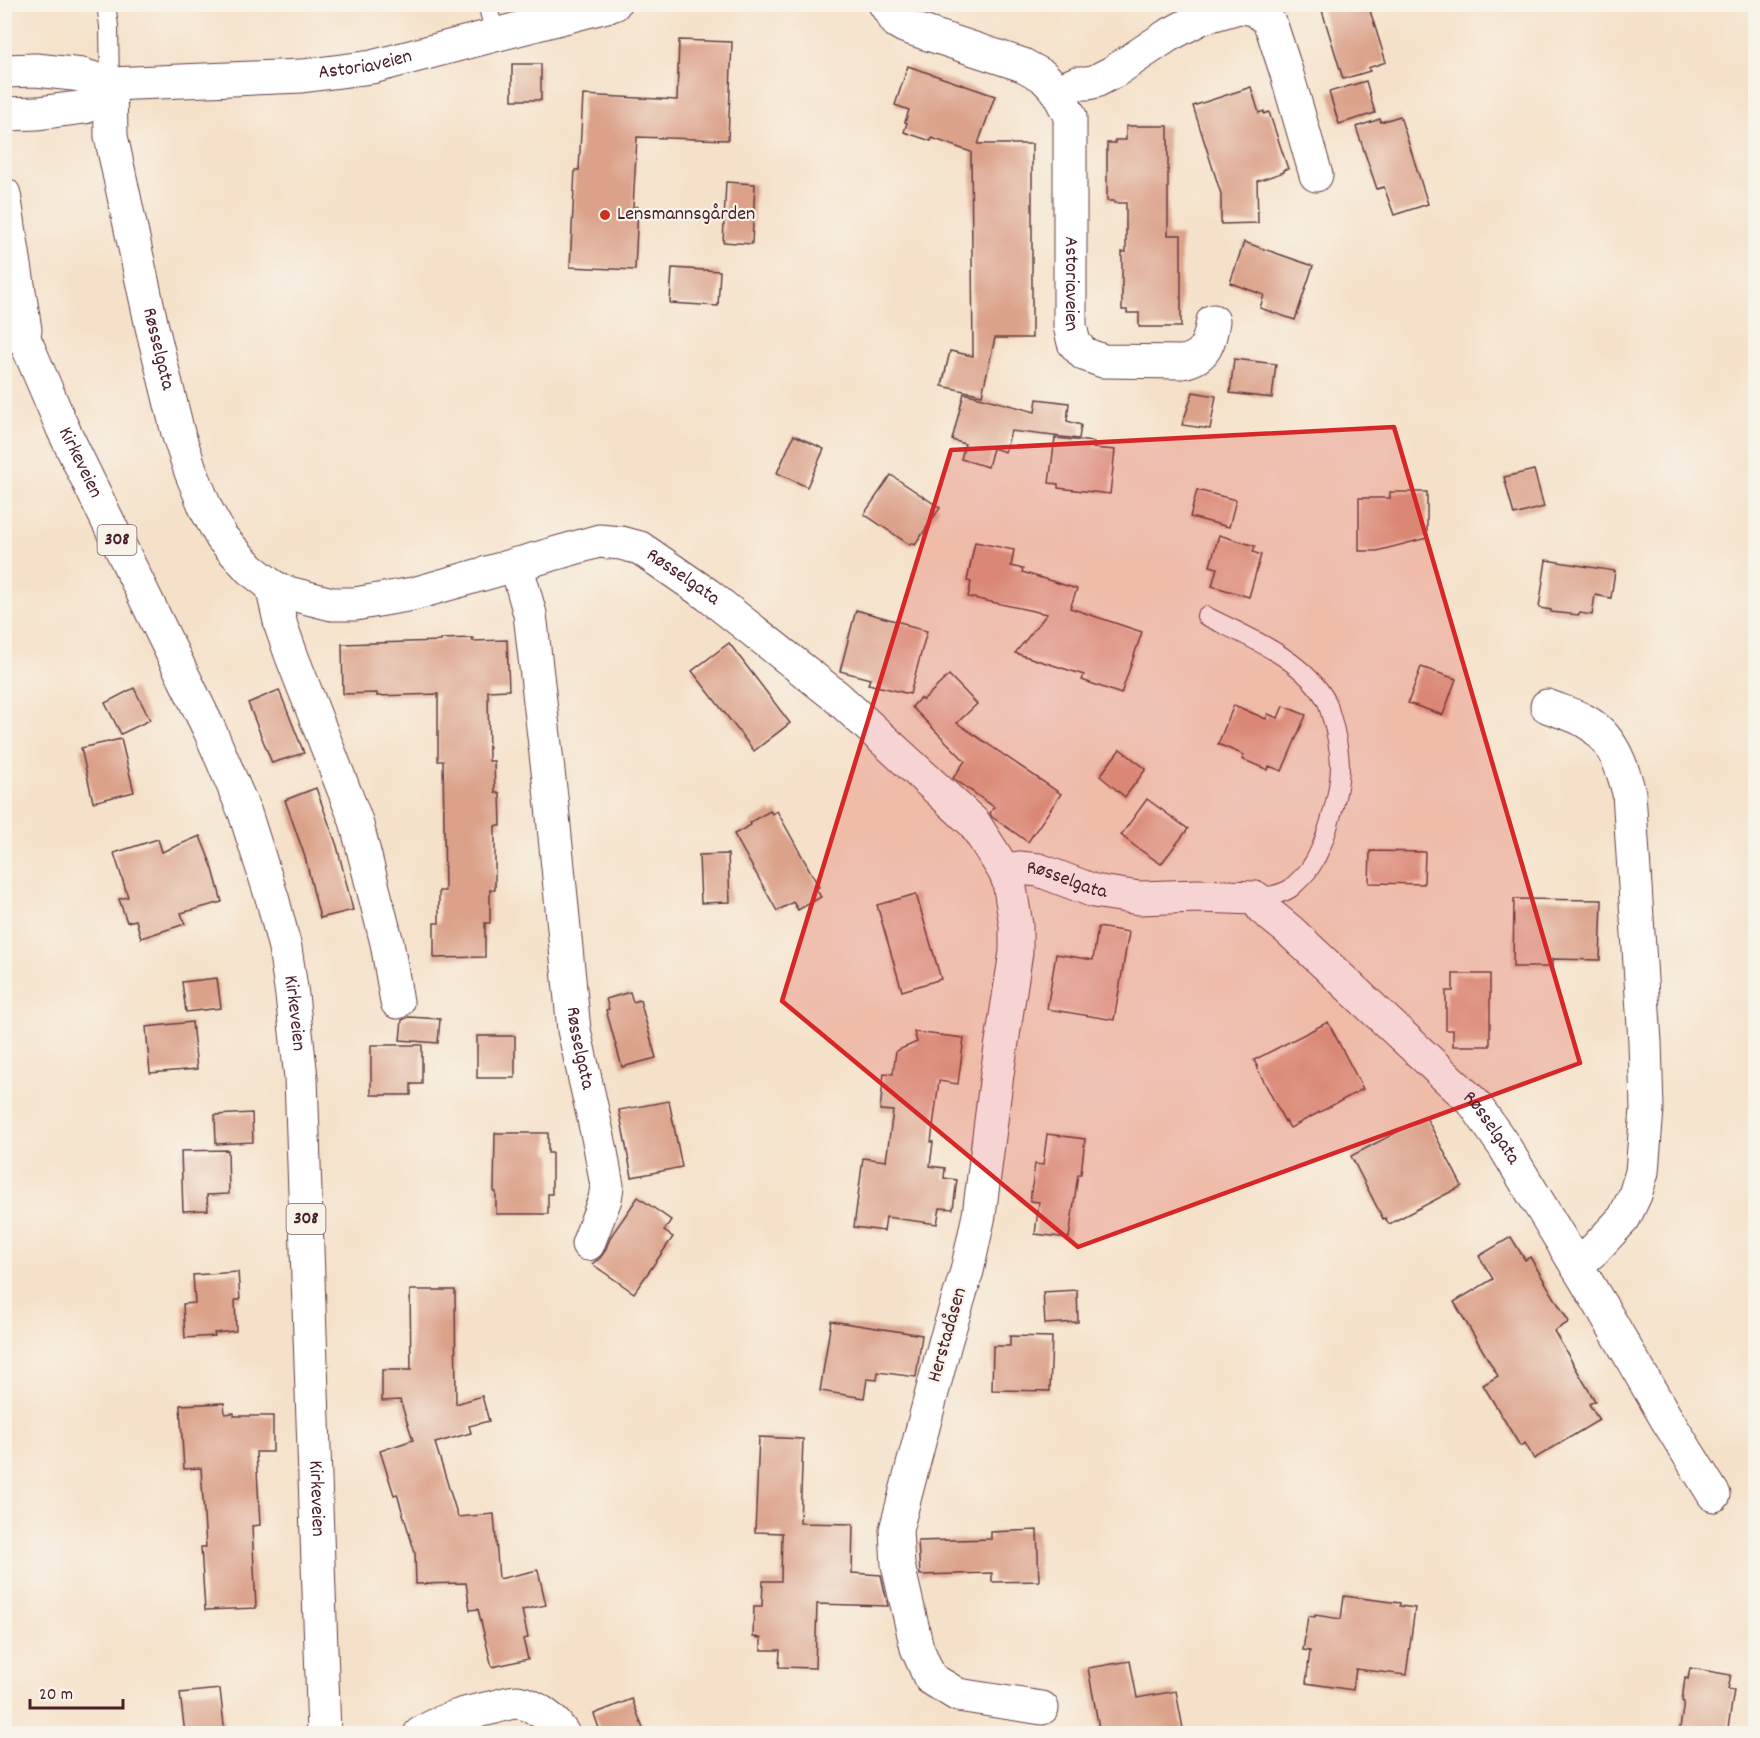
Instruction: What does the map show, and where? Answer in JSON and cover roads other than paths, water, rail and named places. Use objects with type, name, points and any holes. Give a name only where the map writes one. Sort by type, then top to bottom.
[{"type":"street","name":"Astoriaveien","points":[[4,71],[36,70],[82,75],[110,84],[302,76],[372,67],[491,20],[615,4]]},
{"type":"street","name":"Astoriaveien","points":[[885,4],[897,22],[904,26],[1023,64],[1043,76],[1057,92],[1070,116],[1070,326],[1074,343],[1084,354],[1103,361],[1182,362],[1193,360],[1204,351],[1210,340],[1213,321]]},
{"type":"street","points":[[1057,92],[1077,83],[1096,81],[1167,36],[1201,18],[1239,6],[1254,9],[1267,20],[1272,28],[1316,175]]},
{"type":"street","points":[[4,114],[38,113],[86,107],[110,84]]},
{"type":"street","name":"Røsselgata","points":[[110,84],[111,135],[152,327],[178,433],[195,481],[222,537],[250,569],[284,592],[332,604],[355,604],[413,594],[599,541],[640,548],[708,595],[837,697],[974,823],[1004,870],[1019,868],[1039,870],[1094,891],[1139,898],[1198,896],[1257,898],[1263,909],[1289,930],[1474,1103],[1504,1146],[1714,1495]]},
{"type":"street","name":"Kirkeveien","points":[[4,194],[10,293],[28,347],[63,429],[210,731],[245,813],[273,901],[285,948],[301,1078],[324,1734]]},
{"type":"street","name":"Røsselgata","points":[[516,564],[530,614],[574,1030],[607,1186],[605,1198],[588,1244]]},
{"type":"street","points":[[272,586],[281,626],[292,657],[356,821],[387,943],[396,1002]]},
{"type":"street","points":[[1547,706],[1583,720],[1599,731],[1617,754],[1623,770],[1629,794],[1645,1042],[1647,1109],[1642,1172],[1635,1196],[1624,1218],[1593,1251],[1576,1265]]},
{"type":"street","name":"Herstadåsen","points":[[1004,870],[1009,882],[1016,925],[1016,952],[979,1215],[967,1271],[945,1343],[896,1530],[898,1565],[917,1648],[930,1678],[958,1695],[1042,1708]]},
{"type":"street","points":[[420,1734],[456,1715],[517,1702],[539,1710],[560,1728],[563,1734]]},
{"type":"lane","points":[[106,4],[109,26],[110,84]]},
{"type":"lane","points":[[1206,616],[1266,646],[1305,673],[1327,702],[1335,730],[1340,762],[1339,776],[1323,843],[1308,871],[1289,889],[1275,896],[1257,898]]},
{"type":"place","name":"Lensmannsgården","points":[[605,215]]}]
